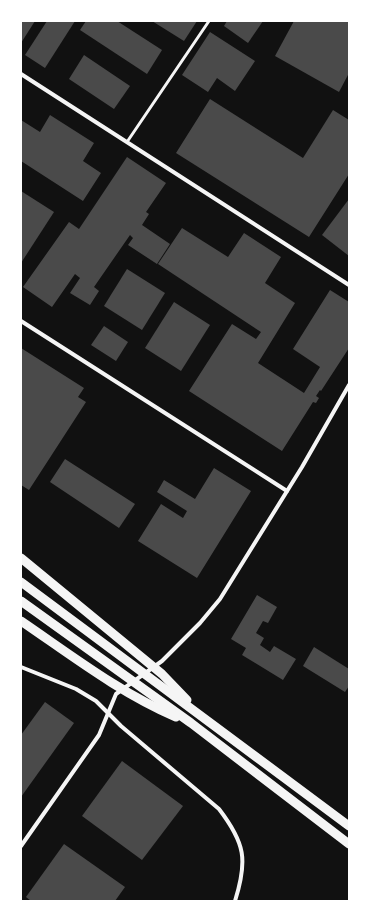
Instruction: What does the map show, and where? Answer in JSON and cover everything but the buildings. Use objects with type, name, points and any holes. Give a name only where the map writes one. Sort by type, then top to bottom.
[{"type":"main road","points":[[21,558],[162,674],[199,714]]},
{"type":"main road","points":[[21,582],[349,826]]},
{"type":"main road","points":[[21,601],[191,723],[349,844]]},
{"type":"main road","points":[[21,621],[113,683],[160,710],[191,723]]},
{"type":"street","points":[[21,74],[349,285]]},
{"type":"street","points":[[21,321],[287,491]]},
{"type":"street","points":[[21,846],[93,744],[116,694],[162,662],[212,610],[287,491],[349,385]]},
{"type":"street","points":[[21,667],[83,692],[96,701],[121,726],[208,798],[229,822],[242,848],[242,871],[235,901]]},
{"type":"lane","points":[[127,142],[209,21]]}]
